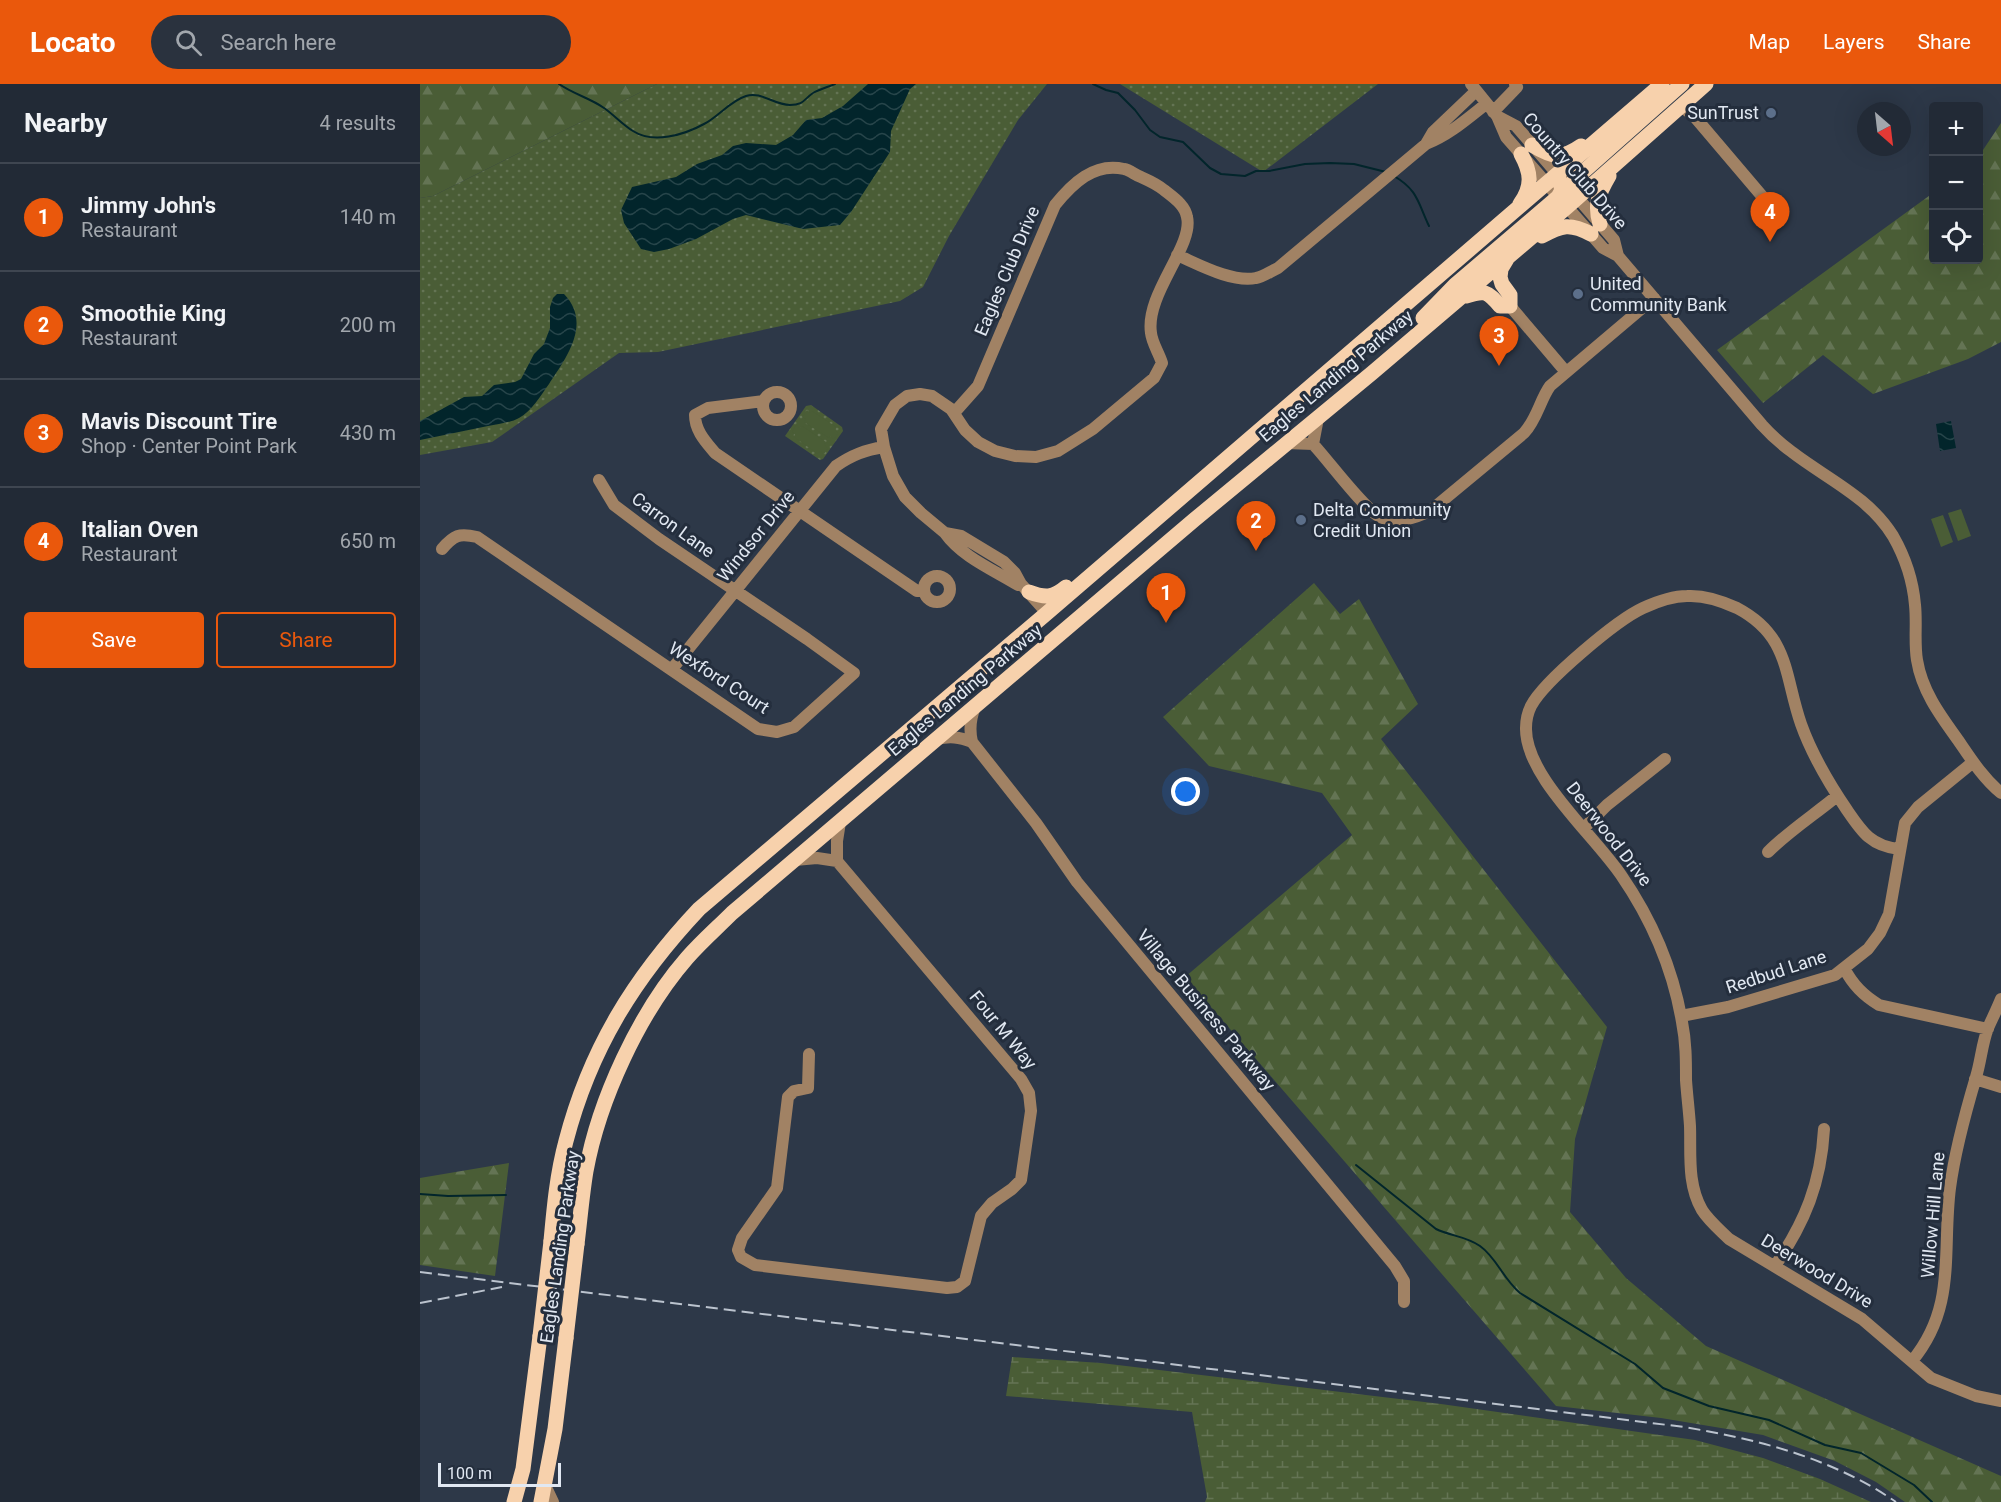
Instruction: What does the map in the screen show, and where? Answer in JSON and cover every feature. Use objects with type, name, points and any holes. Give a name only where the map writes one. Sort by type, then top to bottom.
[{"type":"main road","name":"Eagles Landing Parkway","points":[[514,1502],[523,1469],[557,1188],[566,1143],[580,1093],[604,1037],[637,983],[667,943],[705,903],[1012,643],[1662,84]]},
{"type":"main road","points":[[1397,352],[1424,317],[1455,285],[1568,198],[1574,180],[1585,169],[1682,84]]},
{"type":"main road","name":"Eagles Landing Parkway","points":[[541,1502],[555,1429],[586,1170],[602,1112],[625,1054],[648,1014],[687,958],[732,913],[1286,443],[1461,298],[1505,260],[1568,198],[1617,163],[1706,84]]},
{"type":"main road","points":[[1514,212],[1529,190],[1527,150],[1553,156],[1567,154],[1623,117]]},
{"type":"main road","points":[[1461,298],[1481,291],[1489,293],[1500,306],[1510,306],[1510,295],[1500,277],[1505,260],[1563,226],[1595,229],[1597,197],[1617,163]]},
{"type":"main road","points":[[1552,179],[1568,198]]},
{"type":"main road","points":[[1023,586],[1047,597],[1056,595],[1117,544],[1154,520]]},
{"type":"main road","points":[[1012,643],[1031,615],[1032,604],[1023,586]]},
{"type":"street","points":[[1426,144],[1440,139],[1460,125],[1492,110],[1517,87],[1515,84]]},
{"type":"street","points":[[1177,255],[1223,274],[1237,277],[1255,278],[1278,268],[1426,144],[1433,132],[1474,88]]},
{"type":"street","name":"Country Club Drive","points":[[1474,88],[1492,110],[1506,137],[1527,150],[1552,179]]},
{"type":"street","points":[[1681,106],[1695,116],[1773,209]]},
{"type":"street","name":"Eagles Club Drive","points":[[884,447],[881,429],[895,405],[907,396],[920,394],[932,396],[954,413],[965,430],[978,442],[995,451],[1015,456],[1036,457],[1058,451],[1093,429],[1154,378],[1162,363],[1151,333],[1152,314],[1160,288],[1188,230],[1188,219],[1184,208],[1155,183],[1124,169],[1102,169],[1083,176],[1069,187],[1055,204],[978,386],[954,413]]},
{"type":"street","name":"Country Club Drive","points":[[1568,198],[1595,229],[1614,240],[1618,256],[1762,425],[1779,442],[1843,486],[1881,519],[1905,561],[1912,585],[1915,605],[1916,658],[1929,698],[1972,763],[2001,793]]},
{"type":"street","points":[[1286,443],[1313,444],[1369,507],[1381,517],[1416,518],[1430,511],[1524,433],[1531,425],[1544,395],[1551,386],[1654,298]]},
{"type":"street","points":[[1510,306],[1566,372]]},
{"type":"street","points":[[764,400],[708,408],[695,416],[699,434],[715,453],[799,512],[917,591],[924,591]]},
{"type":"street","points":[[1313,444],[1318,418]]},
{"type":"street","points":[[884,447],[893,476],[906,497],[921,513],[961,550],[1023,586]]},
{"type":"street","name":"Windsor Drive","points":[[672,669],[836,466],[852,454],[884,447]]},
{"type":"street","name":"Carron Lane","points":[[599,480],[614,505],[735,591]]},
{"type":"street","points":[[945,533],[961,536],[991,553],[997,566],[1023,586],[1047,613]]},
{"type":"street","name":"Wexford Court","points":[[442,549],[452,537],[466,534],[477,537],[758,729],[777,732],[794,727],[854,673],[735,591]]},
{"type":"street","name":"Deerwood Drive","points":[[1899,849],[1884,847],[1870,839],[1820,770],[1800,721],[1780,651],[1772,636],[1763,625],[1749,615],[1711,598],[1687,596],[1660,601],[1641,609],[1620,622],[1554,677],[1530,707],[1526,724],[1526,739],[1530,755],[1540,775],[1613,862],[1637,898],[1667,961],[1681,1016],[1687,1055],[1690,1171],[1694,1191],[1702,1210],[1729,1239],[1862,1319],[1931,1378],[1976,1396],[2001,1401]]},
{"type":"street","points":[[937,739],[960,738],[972,742],[970,724],[975,707]]},
{"type":"street","name":"Village Business Parkway","points":[[972,742],[1036,823],[1084,890],[1395,1266],[1404,1281],[1404,1302]]},
{"type":"street","points":[[1584,828],[1607,806],[1665,759]]},
{"type":"street","name":"Redbud Lane","points":[[1681,1016],[1728,1008],[1835,975],[1868,949],[1880,933],[1889,914],[1905,823],[1918,807],[1972,763]]},
{"type":"street","points":[[1768,852],[1786,834],[1837,796]]},
{"type":"street","points":[[795,860],[817,858],[837,861],[840,822]]},
{"type":"street","name":"Four M Way","points":[[809,1054],[808,1088],[794,1091],[788,1097],[777,1188],[742,1238],[738,1250],[741,1257],[755,1265],[947,1288],[957,1287],[965,1281],[981,1216],[992,1203],[1021,1180],[1031,1111],[1029,1093],[1016,1073],[837,861]]},
{"type":"street","points":[[1844,968],[1853,984],[1866,997],[1879,1005],[1988,1029]]},
{"type":"street","name":"Willow Hill Lane","points":[[1912,1361],[1923,1349],[1934,1330],[1943,1303],[1947,1268],[1950,1189],[1959,1134],[1988,1029],[2001,999]]},
{"type":"street","points":[[1975,1079],[2001,1087]]},
{"type":"street","points":[[1775,1266],[1794,1238],[1817,1181],[1822,1158],[1824,1129]]},
{"type":"street","points":[[545,1485],[553,1502]]},
{"type":"green space","points":[[420,84],[657,84],[433,196],[420,198]]},
{"type":"green space","points":[[657,84],[1047,84],[1018,120],[949,236],[923,287],[900,301],[658,352],[619,353],[492,442],[420,455],[420,198],[433,196]]},
{"type":"green space","points":[[1120,84],[1378,84],[1263,172]]},
{"type":"green space","points":[[2001,123],[2001,342],[1968,359],[1873,394],[1823,355],[1763,403],[1717,350],[1929,196],[1929,264],[1983,264],[1983,150]]},
{"type":"green space","points":[[811,405],[842,427],[843,431],[820,460],[785,436],[806,406]]},
{"type":"green space","points":[[807,410],[836,427],[835,430],[838,433],[834,439],[804,422],[806,419],[802,417]]},
{"type":"green space","points":[[796,425],[800,428],[802,426],[826,442],[824,445],[828,448],[824,454],[820,451],[818,454],[794,437],[795,434],[792,432]]},
{"type":"green space","points":[[1961,509],[1971,536],[1958,541],[1948,513]]},
{"type":"green space","points":[[1943,515],[1953,542],[1941,547],[1931,519]]},
{"type":"green space","points":[[1314,583],[1340,614],[1359,599],[1418,704],[1381,739],[1607,1027],[1575,1139],[1570,1212],[1626,1278],[1706,1346],[2001,1476],[2001,1502],[1905,1502],[1876,1482],[1835,1461],[1763,1435],[1661,1418],[1556,1406],[1185,977],[1352,835],[1322,793],[1209,766],[1163,717]]},
{"type":"green space","points":[[509,1163],[495,1276],[420,1265],[420,1178]]},
{"type":"green space","points":[[1012,1357],[1101,1363],[1441,1404],[1695,1440],[1763,1458],[1820,1479],[1871,1502],[1205,1502],[1207,1497],[1192,1412],[1006,1396]]},
{"type":"water","points":[[868,84],[916,84],[910,89],[891,131],[890,152],[840,225],[803,229],[746,215],[733,219],[696,239],[654,252],[641,249],[624,223],[621,210],[632,187],[676,177],[697,164],[722,155],[733,146],[746,143],[776,145],[793,135],[806,120],[822,118],[843,106]]},
{"type":"water","points":[[557,294],[564,294],[572,305],[576,316],[574,340],[563,363],[532,407],[524,415],[512,421],[420,440],[420,421],[464,397],[482,396],[494,385],[521,379],[534,354],[544,344],[550,328],[550,307]]},
{"type":"water","points":[[1951,421],[1956,448],[1940,451],[1936,424]]},
{"type":"waterway","points":[[559,84],[599,105],[633,131],[650,137],[668,136],[696,128],[746,96],[757,95],[784,104],[795,105],[810,95],[835,84]]},
{"type":"waterway","points":[[1093,84],[1118,93],[1150,130],[1160,137],[1183,142],[1210,168],[1221,174],[1245,176],[1256,171],[1330,163],[1354,164],[1386,172]]},
{"type":"waterway","points":[[1394,176],[1413,192],[1429,226]]},
{"type":"waterway","points":[[1356,1165],[1436,1229],[1480,1246],[1491,1256],[1520,1293],[1635,1364],[1663,1388],[1709,1406],[1769,1420],[1825,1445],[1861,1453],[1914,1485],[1932,1502]]},
{"type":"waterway","points":[[420,1194],[506,1195]]},
{"type":"railway","points":[[420,1272],[1684,1427],[1768,1445],[1821,1462],[1872,1487],[1896,1502]]},
{"type":"railway","points":[[420,1303],[502,1287]]},
{"type":"place","name":"SunTrust","points":[[1771,113]]},
{"type":"place","name":"Italian Oven","points":[[1770,242]]},
{"type":"place","name":"United Community Bank","points":[[1578,294]]},
{"type":"place","name":"Mavis Discount Tire","points":[[1499,366]]},
{"type":"place","name":"Delta Community Credit Union","points":[[1301,520]]},
{"type":"place","name":"Smoothie King","points":[[1256,551]]},
{"type":"place","name":"Jimmy John's","points":[[1166,623]]}]
